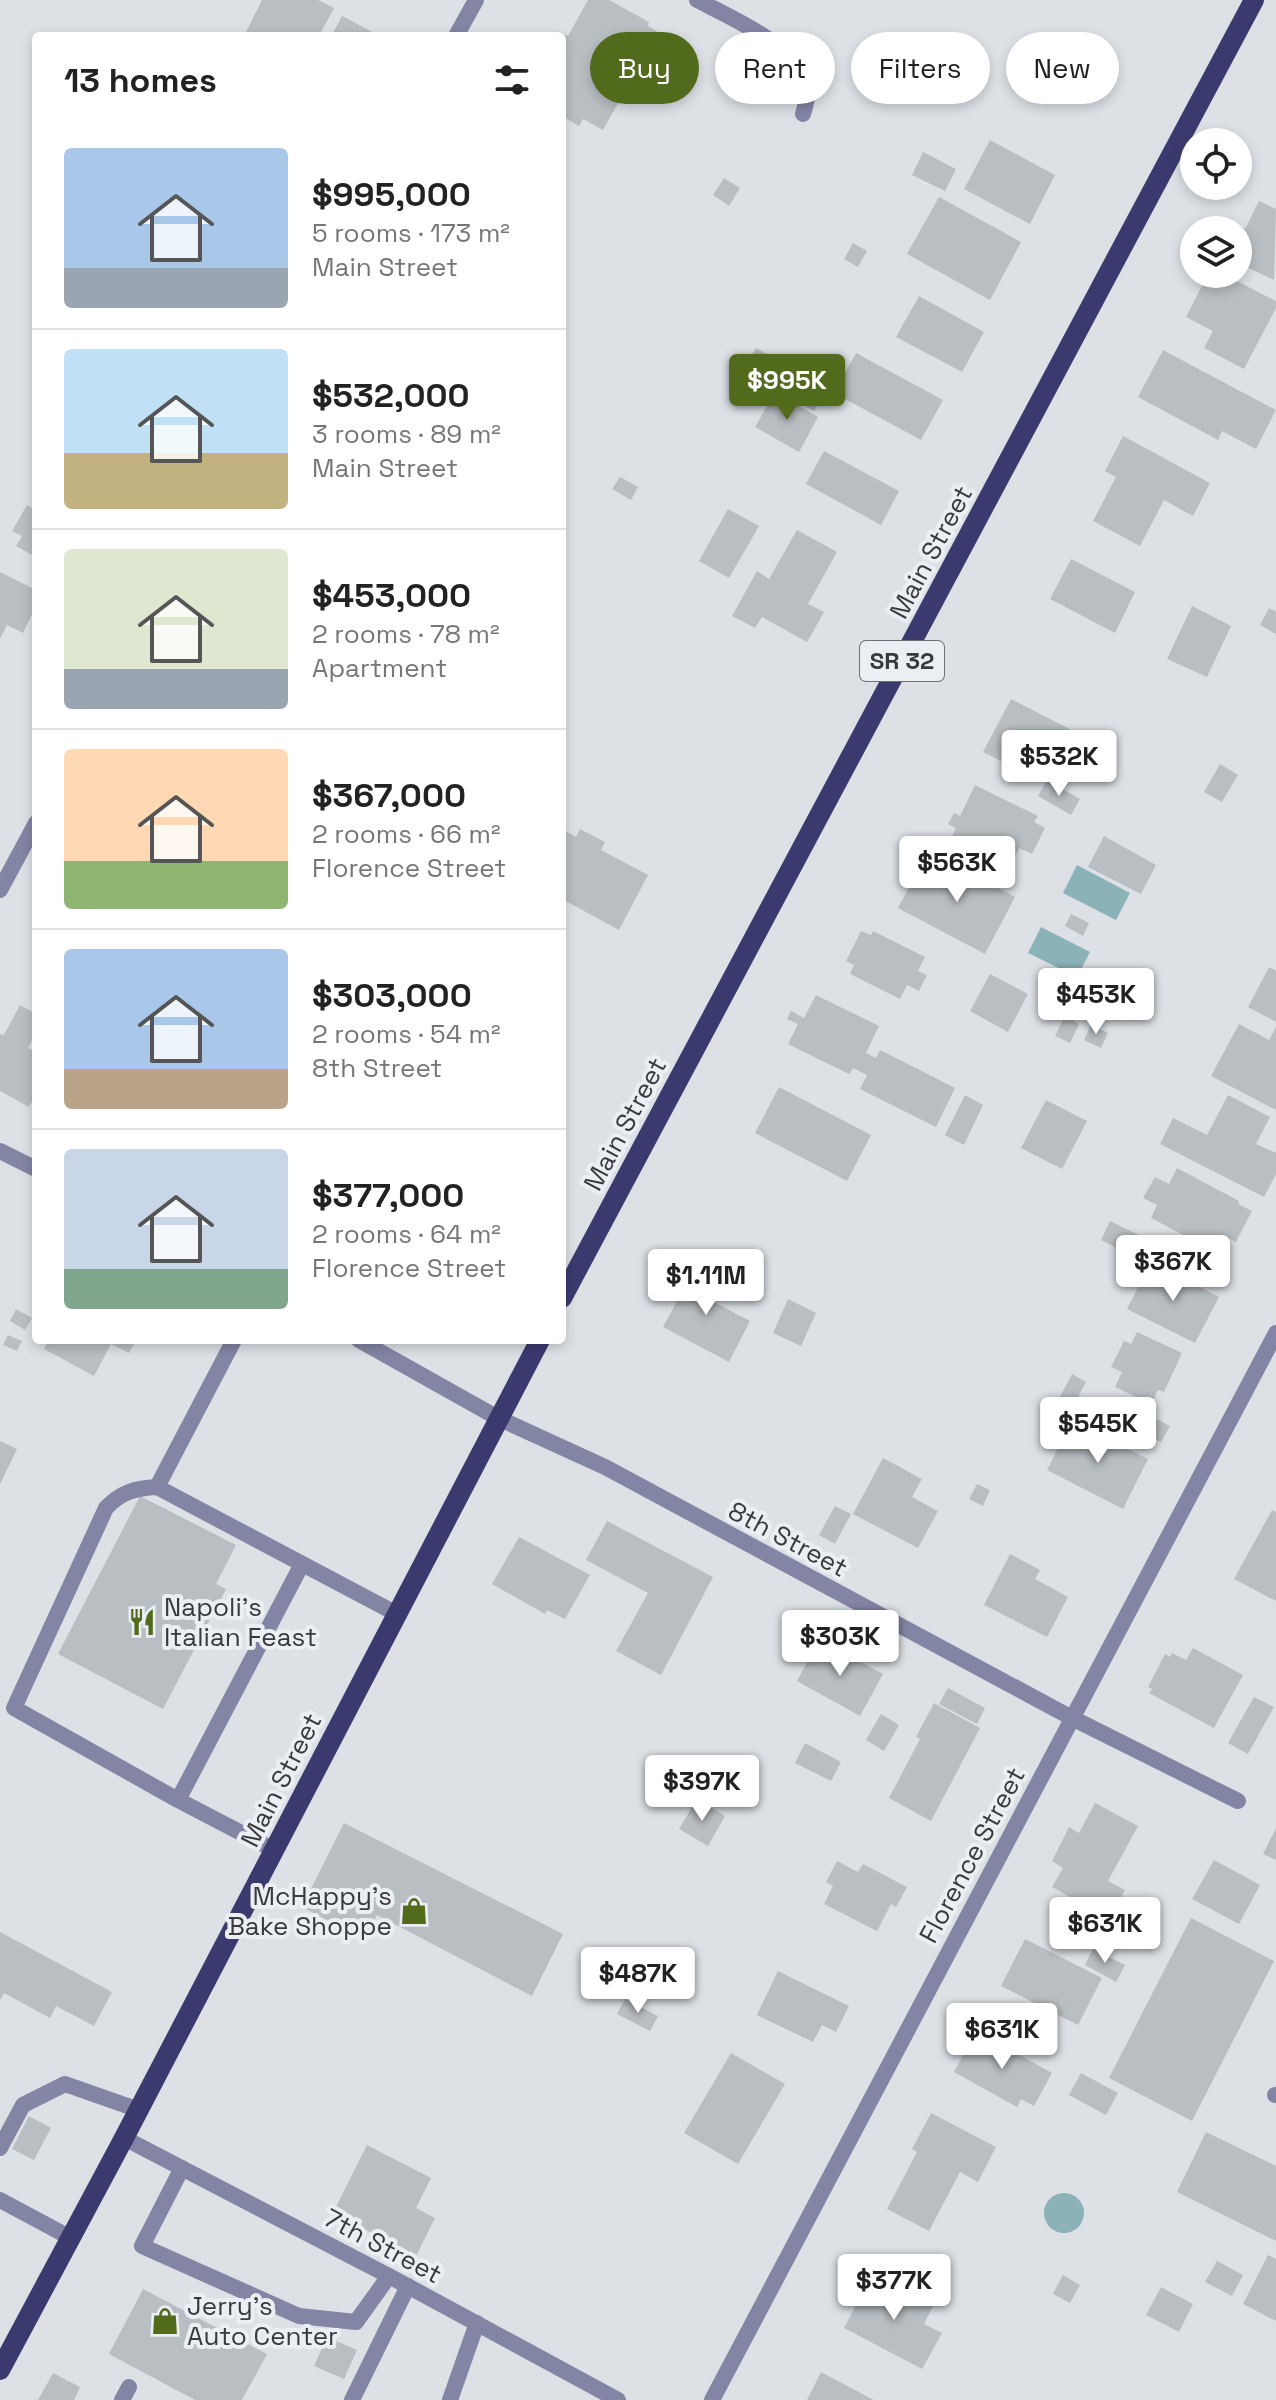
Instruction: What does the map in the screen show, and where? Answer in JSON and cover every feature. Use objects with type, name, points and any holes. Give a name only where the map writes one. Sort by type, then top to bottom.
[{"type":"main road","name":"Main Street","points":[[566,1290],[1254,0]]},
{"type":"main road","name":"Main Street","points":[[0,2370],[538,1344]]},
{"type":"street","points":[[458,32],[476,0]]},
{"type":"street","points":[[697,0],[778,46],[798,65],[806,78],[809,92],[803,114]]},
{"type":"street","points":[[0,890],[32,830]]},
{"type":"street","points":[[0,1151],[32,1167]]},
{"type":"street","name":"Florence Street","points":[[712,2400],[1276,1333]]},
{"type":"street","points":[[157,1487],[232,1344]]},
{"type":"street","name":"8th Street","points":[[366,1344],[498,1418],[605,1467],[1072,1718],[1238,1801]]},
{"type":"street","points":[[274,1850],[14,1708],[106,1508],[125,1492],[157,1487],[397,1614]]},
{"type":"street","points":[[178,1800],[302,1564]]},
{"type":"street","points":[[0,2148],[23,2105],[65,2084],[139,2110]]},
{"type":"street","name":"7th Street","points":[[124,2138],[618,2400]]},
{"type":"street","points":[[182,2168],[142,2246],[299,2316],[356,2322],[389,2276]]},
{"type":"street","points":[[0,2200],[71,2238]]},
{"type":"street","points":[[352,2400],[408,2286]]},
{"type":"street","points":[[450,2400],[477,2323]]},
{"type":"water","points":[[1077,865],[1130,893],[1116,920],[1063,893]]},
{"type":"water","points":[[1041,927],[1090,952],[1077,977],[1028,953]]},
{"type":"water","points":[[1064,2193],[1078,2199],[1084,2213],[1078,2227],[1064,2233],[1050,2227],[1044,2213],[1050,2199]]},
{"type":"building","points":[[262,0],[318,0],[334,8],[321,32],[246,32]]},
{"type":"building","points":[[588,0],[609,0],[649,22],[648,26],[658,32],[590,32],[590,104],[618,104],[603,130],[583,119],[579,126],[566,118],[566,35]]},
{"type":"building","points":[[342,16],[372,32],[334,32]]},
{"type":"building","points":[[990,140],[1055,175],[1030,224],[964,189]]},
{"type":"building","points":[[923,152],[956,169],[945,191],[912,175]]},
{"type":"building","points":[[724,178],[740,188],[729,206],[713,195]]},
{"type":"building","points":[[939,197],[1021,242],[990,300],[907,254]]},
{"type":"building","points":[[1259,201],[1276,209],[1274,280],[1252,270],[1252,216]]},
{"type":"building","points":[[853,243],[867,251],[858,267],[844,259]]},
{"type":"building","points":[[1201,288],[1250,288],[1276,301],[1276,308],[1244,369],[1204,348],[1213,331],[1186,317]]},
{"type":"building","points":[[919,296],[984,332],[962,372],[896,337]]},
{"type":"building","points":[[756,348],[827,388],[814,411],[743,370]]},
{"type":"building","points":[[1163,350],[1276,410],[1256,449],[1222,431],[1218,440],[1138,397]]},
{"type":"building","points":[[856,353],[943,400],[921,440],[834,393]]},
{"type":"building","points":[[775,392],[818,417],[799,452],[755,427]]},
{"type":"building","points":[[1123,436],[1210,483],[1193,516],[1164,500],[1140,546],[1093,521],[1116,477],[1105,471]]},
{"type":"building","points":[[824,451],[899,491],[881,525],[806,484]]},
{"type":"building","points":[[620,477],[638,487],[631,500],[612,489]]},
{"type":"building","points":[[27,505],[32,508],[32,555],[16,546],[22,536],[12,531]]},
{"type":"building","points":[[728,509],[759,526],[729,578],[699,561]]},
{"type":"building","points":[[797,530],[837,552],[808,604],[824,612],[807,642],[762,617],[755,628],[732,616],[757,571],[769,579]]},
{"type":"building","points":[[1071,559],[1135,592],[1115,633],[1050,599]]},
{"type":"building","points":[[0,572],[32,588],[32,614],[23,633],[7,625],[0,639]]},
{"type":"building","points":[[1192,606],[1231,626],[1207,677],[1167,659]]},
{"type":"building","points":[[1269,608],[1276,612],[1276,634],[1260,625]]},
{"type":"building","points":[[1011,699],[1087,738],[1078,753],[1067,748],[1050,780],[1034,771],[1031,776],[983,752]]},
{"type":"building","points":[[1220,764],[1238,775],[1222,802],[1204,792]]},
{"type":"building","points":[[1047,780],[1080,799],[1071,815],[1038,796]]},
{"type":"building","points":[[975,785],[1038,816],[1034,822],[1045,828],[1032,854],[1019,848],[1013,860],[976,843],[972,850],[950,840],[956,828],[948,824],[954,813],[960,816]]},
{"type":"building","points":[[580,829],[605,842],[601,850],[648,875],[619,930],[566,901],[566,831],[576,837]]},
{"type":"building","points":[[1104,836],[1156,865],[1141,894],[1088,867]]},
{"type":"building","points":[[925,857],[953,872],[956,866],[1015,897],[985,954],[898,908]]},
{"type":"building","points":[[1071,914],[1089,923],[1083,936],[1065,926]]},
{"type":"building","points":[[861,931],[871,935],[873,931],[925,957],[918,971],[927,975],[919,991],[907,985],[900,999],[850,974],[854,965],[846,961]]},
{"type":"building","points":[[1269,967],[1276,971],[1276,1022],[1248,1007]]},
{"type":"building","points":[[990,974],[1028,994],[1008,1032],[970,1011]]},
{"type":"building","points":[[1126,987],[1146,998],[1135,1021],[1115,1011]]},
{"type":"building","points":[[816,995],[879,1026],[866,1053],[876,1058],[880,1050],[955,1088],[936,1127],[860,1089],[867,1075],[853,1068],[849,1074],[788,1044],[798,1024],[787,1019],[791,1011],[804,1018]]},
{"type":"building","points":[[1105,998],[1114,1003],[1105,1017],[1096,1012]]},
{"type":"building","points":[[20,1005],[32,1012],[32,1040],[28,1048],[32,1050],[32,1101],[29,1107],[0,1091],[0,1034],[4,1035]]},
{"type":"building","points":[[1065,1016],[1079,1024],[1070,1043],[1055,1036]]},
{"type":"building","points":[[1239,1024],[1269,1040],[1276,1027],[1276,1110],[1211,1076]]},
{"type":"building","points":[[1091,1025],[1108,1033],[1101,1048],[1084,1040]]},
{"type":"building","points":[[779,1087],[871,1135],[847,1181],[755,1133]]},
{"type":"building","points":[[965,1095],[983,1105],[964,1145],[945,1135]]},
{"type":"building","points":[[1228,1095],[1270,1117],[1256,1144],[1276,1153],[1276,1174],[1264,1197],[1160,1144],[1173,1118],[1207,1135]]},
{"type":"building","points":[[1046,1100],[1087,1121],[1062,1169],[1021,1148]]},
{"type":"building","points":[[1177,1168],[1252,1211],[1236,1242],[1222,1235],[1214,1251],[1151,1218],[1157,1205],[1143,1198],[1155,1177],[1169,1184]]},
{"type":"building","points":[[1110,1221],[1141,1236],[1132,1255],[1101,1240]]},
{"type":"building","points":[[1151,1262],[1219,1297],[1195,1343],[1127,1309]]},
{"type":"building","points":[[696,1266],[725,1282],[714,1302],[750,1321],[729,1362],[663,1327]]},
{"type":"building","points":[[788,1299],[816,1313],[801,1346],[773,1333]]},
{"type":"building","points":[[16,1309],[32,1318],[25,1330],[10,1321]]},
{"type":"building","points":[[1137,1332],[1182,1353],[1164,1392],[1158,1390],[1151,1404],[1115,1387],[1122,1372],[1111,1367],[1124,1341],[1131,1344]]},
{"type":"building","points":[[8,1335],[22,1341],[17,1351],[3,1345]]},
{"type":"building","points":[[47,1344],[111,1344],[94,1376],[44,1349]]},
{"type":"building","points":[[111,1344],[134,1344],[129,1353]]},
{"type":"building","points":[[1072,1374],[1086,1382],[1069,1414],[1055,1406]]},
{"type":"building","points":[[1120,1399],[1170,1426],[1161,1442],[1111,1415]]},
{"type":"building","points":[[1072,1421],[1148,1459],[1123,1509],[1047,1470]]},
{"type":"building","points":[[0,1441],[17,1449],[0,1484]]},
{"type":"building","points":[[883,1458],[922,1479],[912,1497],[938,1511],[918,1548],[853,1514]]},
{"type":"building","points":[[977,1484],[990,1490],[983,1506],[969,1499]]},
{"type":"building","name":"Napoli’s Italian Feast","points":[[140,1496],[236,1545],[216,1584],[226,1589],[163,1709],[58,1654]]},
{"type":"building","points":[[835,1506],[851,1514],[835,1544],[819,1535]]},
{"type":"building","points":[[1272,1510],[1276,1512],[1276,1601],[1234,1579]]},
{"type":"building","points":[[607,1521],[713,1577],[661,1675],[616,1651],[648,1593],[586,1560]]},
{"type":"building","points":[[519,1537],[590,1575],[565,1619],[547,1610],[545,1614],[492,1584]]},
{"type":"building","points":[[1010,1554],[1040,1570],[1035,1579],[1068,1597],[1047,1637],[984,1605]]},
{"type":"building","points":[[807,1623],[822,1631],[805,1660],[791,1652]]},
{"type":"building","points":[[819,1640],[883,1674],[860,1716],[797,1681]]},
{"type":"building","points":[[1193,1648],[1243,1675],[1214,1728],[1149,1693],[1152,1689],[1148,1687],[1165,1654],[1170,1657],[1172,1653],[1186,1660]]},
{"type":"building","points":[[948,1688],[985,1708],[977,1724],[939,1704]]},
{"type":"building","points":[[1254,1697],[1274,1707],[1248,1754],[1228,1743]]},
{"type":"building","points":[[934,1703],[980,1728],[931,1821],[889,1798],[920,1739],[916,1737]]},
{"type":"building","points":[[881,1714],[899,1725],[884,1751],[866,1740]]},
{"type":"building","points":[[805,1743],[841,1762],[831,1781],[795,1763]]},
{"type":"building","points":[[697,1799],[725,1816],[708,1846],[679,1829]]},
{"type":"building","points":[[1095,1803],[1138,1826],[1108,1881],[1125,1890],[1110,1918],[1052,1887],[1063,1868],[1052,1861],[1069,1827],[1079,1833]]},
{"type":"building","name":"McHappy’s Bake Shoppe","points":[[344,1823],[563,1934],[532,1996],[377,1915],[364,1940],[302,1907]]},
{"type":"building","points":[[1276,1828],[1276,1860],[1263,1854]]},
{"type":"building","points":[[1214,1860],[1260,1885],[1239,1924],[1192,1899]]},
{"type":"building","points":[[837,1861],[858,1872],[863,1864],[907,1887],[896,1907],[891,1904],[877,1931],[824,1904],[833,1886],[826,1882]]},
{"type":"building","points":[[1191,1918],[1274,1961],[1192,2121],[1109,2078]]},
{"type":"building","points":[[1148,1931],[1159,1937],[1151,1950],[1141,1944]]},
{"type":"building","points":[[0,1932],[112,1992],[94,2026],[56,2006],[50,2018],[4,1993],[0,2000]]},
{"type":"building","points":[[1025,1939],[1102,1978],[1078,2025],[1001,1986]]},
{"type":"building","points":[[1093,1949],[1125,1965],[1116,1982],[1085,1965]]},
{"type":"building","points":[[778,1971],[849,2006],[836,2032],[822,2025],[813,2042],[757,2015]]},
{"type":"building","points":[[625,1999],[658,2016],[650,2031],[617,2014]]},
{"type":"building","points":[[976,2031],[1052,2073],[1034,2106],[1021,2099],[1017,2107],[954,2072]]},
{"type":"building","points":[[731,2053],[785,2084],[738,2164],[684,2133]]},
{"type":"building","points":[[1081,2073],[1118,2093],[1106,2115],[1069,2095]]},
{"type":"building","points":[[931,2113],[996,2147],[978,2182],[960,2172],[929,2231],[887,2209],[917,2152],[912,2149]]},
{"type":"building","points":[[29,2116],[51,2128],[34,2160],[12,2149]]},
{"type":"building","points":[[1206,2132],[1276,2166],[1276,2241],[1177,2192]]},
{"type":"building","points":[[367,2145],[431,2178],[416,2208],[435,2218],[416,2256],[333,2213]]},
{"type":"building","points":[[1268,2255],[1276,2259],[1276,2321],[1243,2304]]},
{"type":"building","points":[[1217,2261],[1243,2275],[1232,2296],[1205,2282]]},
{"type":"building","points":[[872,2274],[933,2306],[924,2324],[942,2333],[922,2369],[844,2328]]},
{"type":"building","points":[[1063,2275],[1080,2285],[1070,2303],[1053,2294]]},
{"type":"building","points":[[1161,2287],[1193,2304],[1179,2332],[1146,2315]]},
{"type":"building","name":"Jerry’s Auto Center","points":[[143,2289],[267,2354],[242,2400],[195,2400],[109,2354]]},
{"type":"building","points":[[327,2337],[357,2350],[344,2379],[314,2366]]},
{"type":"building","points":[[821,2372],[874,2400],[807,2400]]},
{"type":"building","points":[[53,2373],[80,2387],[74,2400],[38,2400]]},
{"type":"place","name":"Napoli’s Italian Feast","points":[[142,1622]]},
{"type":"place","name":"McHappy’s Bake Shoppe","points":[[414,1911]]},
{"type":"place","name":"Jerry’s Auto Center","points":[[165,2321]]}]
